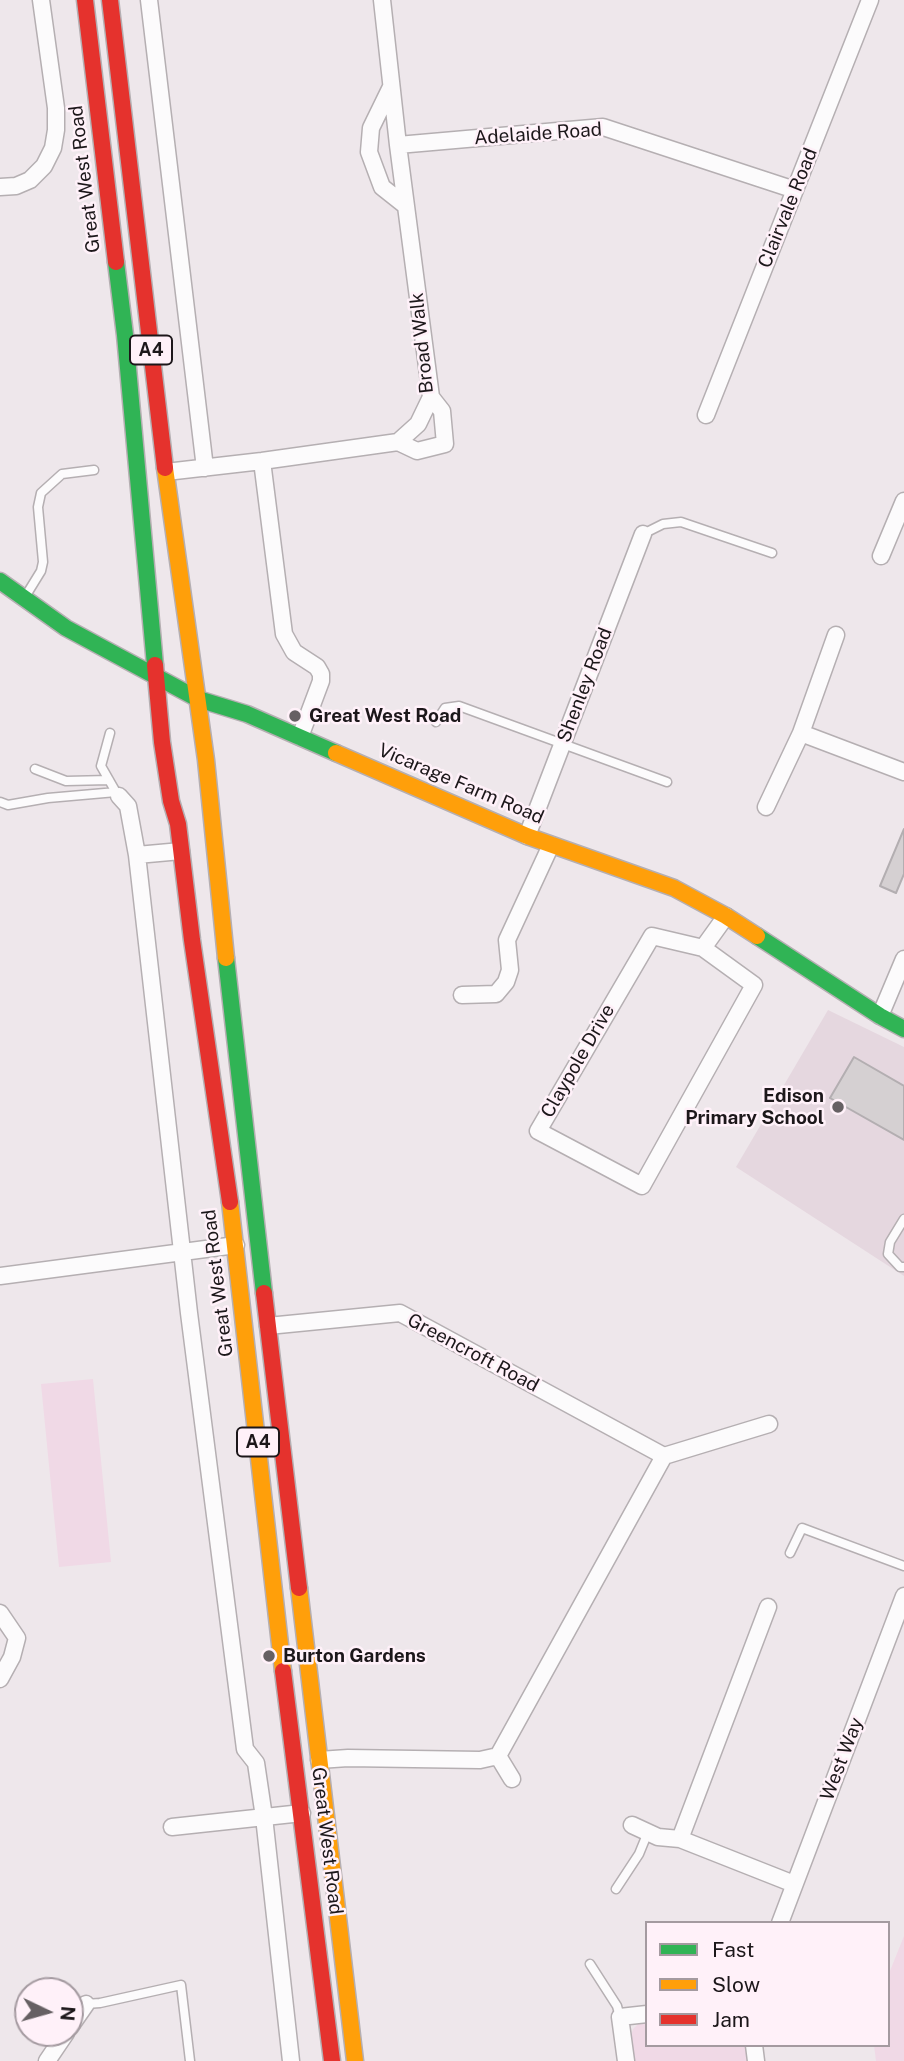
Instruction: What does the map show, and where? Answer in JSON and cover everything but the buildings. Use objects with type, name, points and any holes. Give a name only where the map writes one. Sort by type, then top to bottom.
[{"type":"main road","name":"Great West Road","points":[[85,0],[125,335],[162,742],[171,801],[178,824],[236,1245],[281,1646],[332,2061]]},
{"type":"main road","name":"Great West Road","points":[[110,0],[166,472],[206,760],[233,1027],[355,2061]]},
{"type":"main road","name":"Vicarage Farm Road","points":[[0,580],[65,628],[198,699],[247,714],[527,836],[674,888],[726,916],[904,1029]]},
{"type":"main road","points":[[184,714],[198,699]]},
{"type":"main road","points":[[178,824],[189,799]]},
{"type":"street","points":[[0,187],[16,186],[30,180],[44,166],[53,148],[56,108],[41,0]]},
{"type":"street","points":[[149,0],[205,468]]},
{"type":"street","name":"Broad Walk","points":[[382,0],[431,397],[418,424],[398,442]]},
{"type":"street","name":"Clairvale Road","points":[[706,415],[870,0]]},
{"type":"street","points":[[391,88],[371,128],[369,152],[382,187],[406,206]]},
{"type":"street","name":"Adelaide Road","points":[[398,145],[603,127],[795,190]]},
{"type":"street","points":[[166,472],[398,442],[417,451],[445,444],[442,411],[431,397]]},
{"type":"street","points":[[262,461],[285,634],[294,652],[317,667],[321,674],[321,681],[300,737]]},
{"type":"street","points":[[881,556],[904,501]]},
{"type":"street","name":"Shenley Road","points":[[527,836],[643,534]]},
{"type":"street","points":[[766,807],[801,733],[836,635]]},
{"type":"street","points":[[801,733],[904,772]]},
{"type":"street","points":[[117,794],[128,806],[138,855],[181,1252],[245,1749],[256,1763],[264,1817],[292,2061]]},
{"type":"street","points":[[462,995],[496,994],[506,982],[510,970],[507,940],[551,845]]},
{"type":"street","points":[[138,855],[181,851]]},
{"type":"street","points":[[703,948],[726,916]]},
{"type":"street","name":"Claypole Drive","points":[[652,936],[703,948],[754,985],[642,1186],[538,1131],[652,936]]},
{"type":"street","points":[[880,1016],[904,959]]},
{"type":"street","points":[[0,1276],[236,1245]]},
{"type":"street","name":"Greencroft Road","points":[[268,1326],[400,1313],[664,1456]]},
{"type":"street","points":[[319,1760],[480,1760],[498,1756],[664,1456],[769,1424]]},
{"type":"street","name":"West Way","points":[[781,1921],[904,1596]]},
{"type":"street","points":[[680,1839],[768,1607]]},
{"type":"street","points":[[0,1613],[17,1639],[12,1657],[0,1679]]},
{"type":"street","points":[[498,1756],[512,1779]]},
{"type":"street","points":[[172,1827],[302,1813]]},
{"type":"street","points":[[632,1825],[658,1837],[680,1839],[794,1884]]},
{"type":"street","points":[[626,2061],[620,2017],[645,2014]]},
{"type":"lane","points":[[24,599],[43,562],[38,507],[41,493],[62,474],[93,470]]},
{"type":"lane","points":[[643,534],[663,524],[681,522],[772,553]]},
{"type":"lane","points":[[436,722],[445,708],[459,706],[667,782]]},
{"type":"lane","points":[[0,802],[8,805],[48,798],[117,794],[101,766],[110,733]]},
{"type":"lane","points":[[35,769],[66,781],[109,780]]},
{"type":"lane","points":[[904,1219],[890,1242],[888,1254],[900,1267],[904,1267]]},
{"type":"lane","points":[[790,1553],[802,1528],[904,1566]]},
{"type":"lane","points":[[616,1889],[639,1854],[648,1832]]},
{"type":"lane","points":[[590,1964],[617,2006],[620,2017]]},
{"type":"lane","points":[[86,2004],[181,1985],[190,2061]]},
{"type":"shaded area","name":"Edison Primary School","points":[[828,1010],[904,1047],[904,1276],[736,1167]]},
{"type":"shaded area","points":[[93,1379],[111,1562],[59,1567],[41,1384]]},
{"type":"shaded area","points":[[904,1936],[904,2061],[876,2061],[874,2047],[890,2047],[890,1971]]},
{"type":"shaded area","points":[[640,2022],[645,2022],[645,2047],[748,2047],[750,2061],[634,2061],[631,2036],[633,2029]]},
{"type":"traffic: fast","points":[[116,262],[155,665]]},
{"type":"traffic: fast","points":[[0,581],[66,628],[198,699],[247,714],[336,753]]},
{"type":"traffic: fast","points":[[757,936],[904,1029]]},
{"type":"traffic: fast","points":[[226,958],[264,1293]]},
{"type":"traffic: slow","points":[[165,468],[206,760],[226,958]]},
{"type":"traffic: slow","points":[[336,753],[527,836],[674,888],[757,936]]},
{"type":"traffic: slow","points":[[230,1202],[283,1671]]},
{"type":"traffic: slow","points":[[299,1588],[355,2061]]},
{"type":"traffic: jam","points":[[85,0],[116,262]]},
{"type":"traffic: jam","points":[[110,0],[165,468]]},
{"type":"traffic: jam","points":[[155,665],[162,742],[171,801],[178,824],[230,1202]]},
{"type":"traffic: jam","points":[[264,1293],[299,1588]]},
{"type":"traffic: jam","points":[[283,1671],[332,2061]]},
{"type":"place","name":"Great West Road","points":[[295,716]]},
{"type":"place","name":"Edison Primary School","points":[[838,1107]]},
{"type":"place","name":"Burton Gardens","points":[[269,1656]]}]
